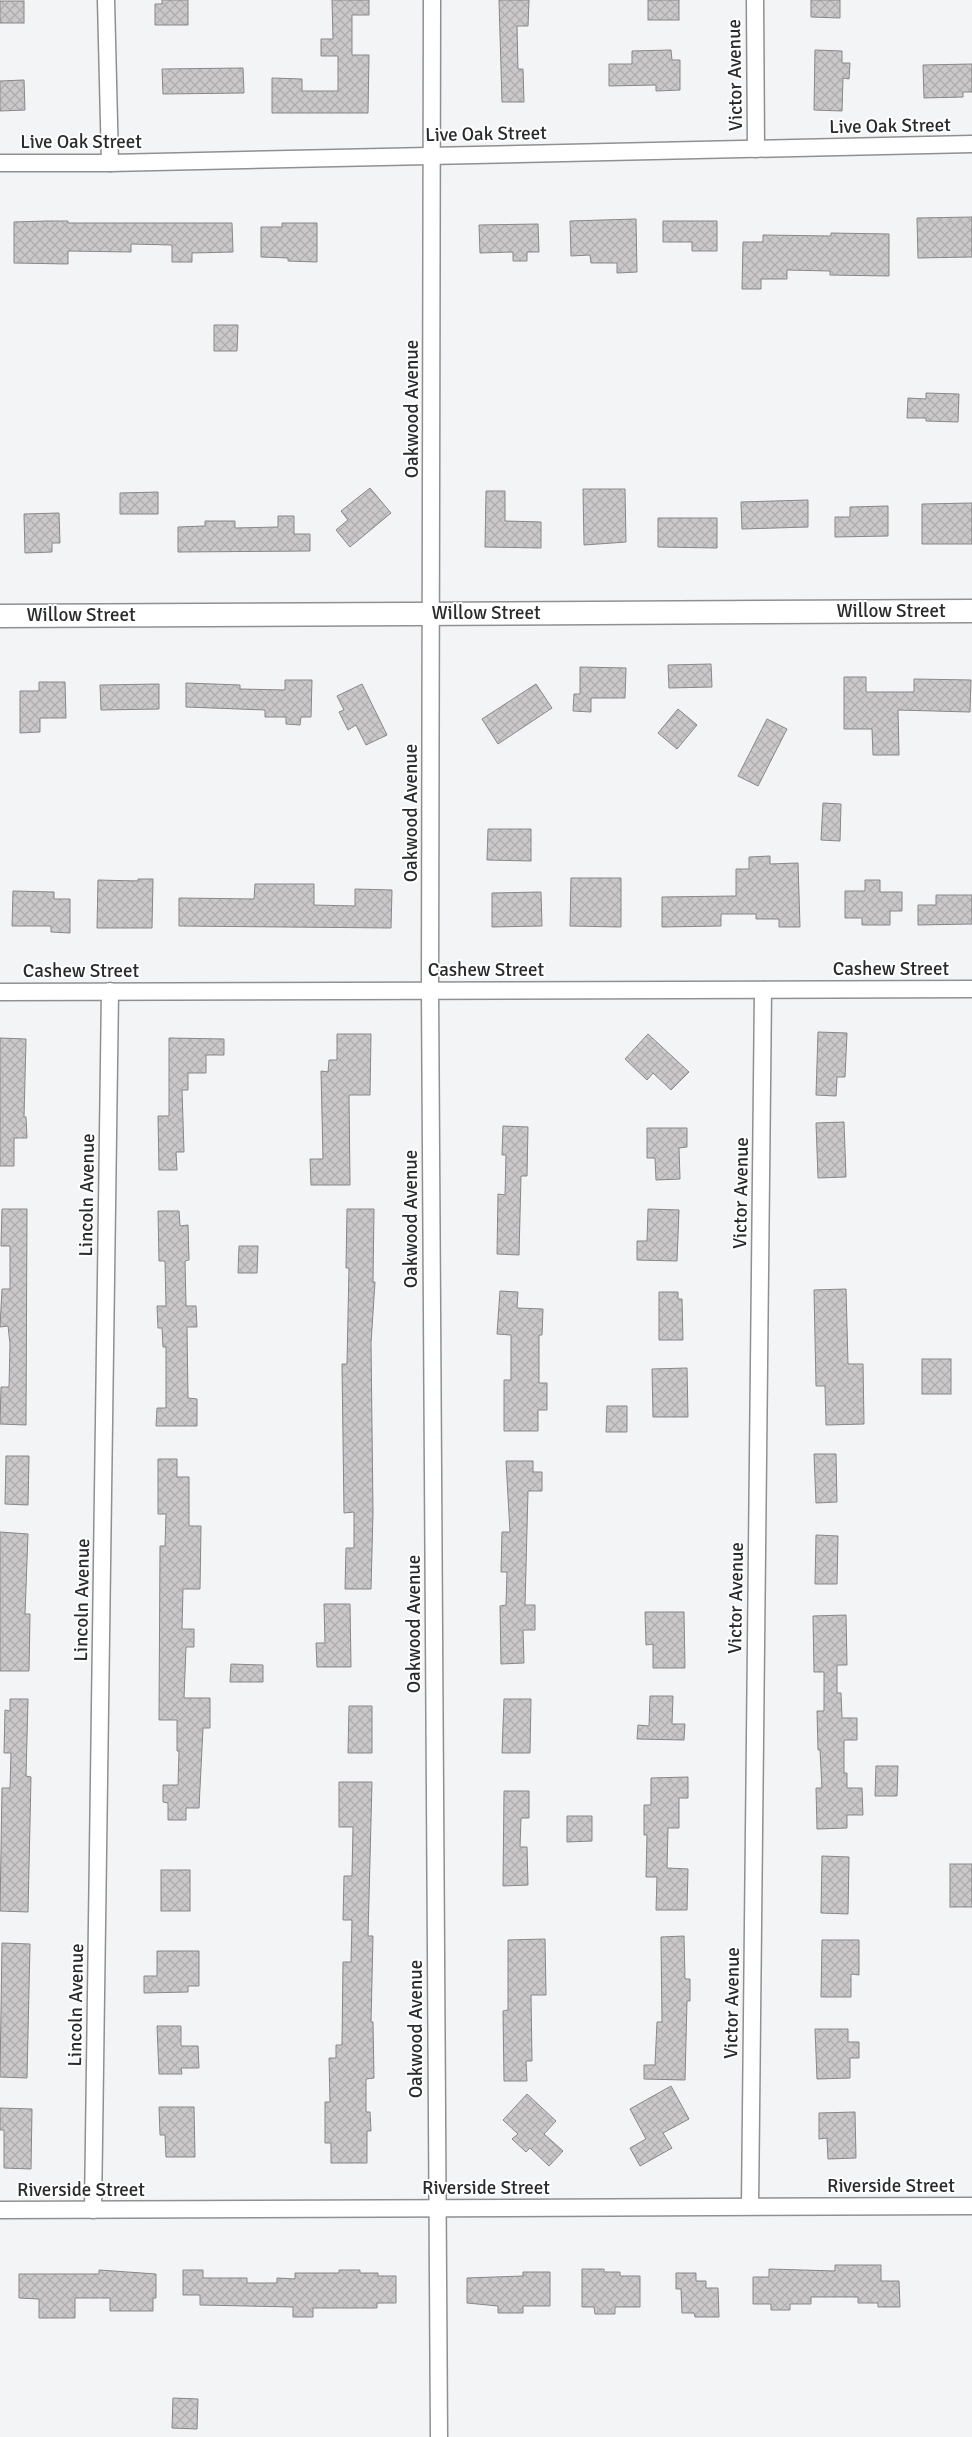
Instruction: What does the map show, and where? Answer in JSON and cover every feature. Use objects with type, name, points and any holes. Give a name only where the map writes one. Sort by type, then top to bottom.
[{"type":"street","points":[[106,0],[110,163]]},
{"type":"street","name":"Oakwood Avenue","points":[[432,0],[430,990],[439,2437]]},
{"type":"street","name":"Victor Avenue","points":[[754,0],[756,149]]},
{"type":"street","name":"Live Oak Street","points":[[0,163],[110,163],[432,154],[972,144]]},
{"type":"street","name":"Willow Street","points":[[0,616],[972,611]]},
{"type":"street","name":"Cashew Street","points":[[0,992],[972,989]]},
{"type":"street","name":"Victor Avenue","points":[[750,2206],[763,990]]},
{"type":"street","name":"Lincoln Avenue","points":[[93,2210],[110,991]]},
{"type":"street","name":"Riverside Street","points":[[0,2210],[972,2206]]},
{"type":"building","points":[[162,0],[188,0],[188,25],[155,25],[155,4],[162,4]]},
{"type":"building","points":[[332,0],[369,0],[369,15],[352,15],[352,55],[369,55],[368,113],[272,113],[272,78],[302,79],[302,91],[338,91],[338,56],[321,56],[321,39],[333,39]]},
{"type":"building","points":[[499,0],[529,0],[528,26],[517,26],[518,69],[523,69],[524,102],[502,102]]},
{"type":"building","points":[[648,0],[679,0],[679,20],[648,20]]},
{"type":"building","points":[[811,0],[840,0],[840,18],[811,17]]},
{"type":"building","points":[[0,1],[24,1],[24,23],[0,23]]},
{"type":"building","points":[[671,50],[672,60],[680,60],[680,90],[656,91],[656,85],[609,86],[609,64],[632,64],[632,51]]},
{"type":"building","points":[[815,50],[842,51],[842,63],[850,63],[849,79],[843,78],[842,111],[814,110]]},
{"type":"building","points":[[972,64],[972,92],[963,92],[963,97],[924,98],[923,65]]},
{"type":"building","points":[[243,68],[244,93],[163,94],[162,69]]},
{"type":"building","points":[[24,80],[25,110],[0,111],[0,81]]},
{"type":"building","points":[[972,217],[972,257],[918,258],[917,218]]},
{"type":"building","points":[[636,219],[637,272],[617,273],[617,263],[591,263],[590,255],[571,256],[570,221]]},
{"type":"building","points":[[68,221],[68,223],[232,223],[233,252],[192,253],[192,262],[172,262],[172,245],[131,244],[131,252],[68,251],[68,264],[14,263],[14,222]]},
{"type":"building","points":[[663,221],[717,221],[717,251],[692,251],[692,242],[663,242]]},
{"type":"building","points":[[282,223],[317,223],[317,262],[288,261],[288,258],[261,257],[261,227],[282,227]]},
{"type":"building","points":[[538,224],[539,252],[527,252],[527,261],[513,261],[513,252],[480,253],[479,225]]},
{"type":"building","points":[[831,233],[889,234],[889,276],[830,275],[830,271],[787,270],[787,279],[761,279],[761,289],[742,289],[743,242],[763,242],[763,235],[831,236]]},
{"type":"building","points":[[214,325],[238,325],[237,351],[214,351]]},
{"type":"building","points":[[926,393],[959,394],[958,422],[926,421],[926,418],[907,418],[908,398],[926,399]]},
{"type":"building","points":[[370,488],[391,513],[350,547],[336,530],[348,520],[341,511]]},
{"type":"building","points":[[583,489],[625,489],[626,542],[584,545]]},
{"type":"building","points":[[486,491],[505,491],[505,521],[541,522],[541,548],[485,547]]},
{"type":"building","points":[[158,492],[158,514],[120,514],[120,493]]},
{"type":"building","points":[[808,500],[808,527],[742,529],[741,502]]},
{"type":"building","points":[[972,503],[972,544],[922,544],[922,504]]},
{"type":"building","points":[[888,506],[888,536],[835,537],[835,517],[850,517],[850,507]]},
{"type":"building","points":[[59,513],[60,543],[52,543],[52,552],[25,553],[24,514]]},
{"type":"building","points":[[278,516],[294,516],[294,534],[310,534],[310,551],[178,552],[178,527],[205,526],[205,521],[235,521],[235,528],[278,527]]},
{"type":"building","points":[[658,518],[717,518],[717,548],[658,547]]},
{"type":"building","points":[[711,664],[712,687],[669,688],[668,665]]},
{"type":"building","points":[[580,667],[626,668],[625,698],[591,698],[591,712],[573,711],[574,694],[580,694]]},
{"type":"building","points":[[844,677],[866,677],[866,692],[914,692],[914,679],[971,680],[970,712],[898,710],[899,755],[873,755],[872,729],[844,729]]},
{"type":"building","points":[[285,680],[312,680],[311,717],[301,717],[300,725],[286,724],[286,717],[265,717],[265,710],[186,707],[186,683],[240,685],[240,689],[285,690]]},
{"type":"building","points":[[39,682],[65,682],[66,718],[40,718],[40,732],[20,733],[20,691],[39,691]]},
{"type":"building","points":[[159,684],[159,709],[101,710],[100,685]]},
{"type":"building","points":[[362,684],[387,735],[366,745],[356,725],[348,730],[339,712],[344,710],[337,696]]},
{"type":"building","points":[[536,684],[552,708],[498,744],[482,719]]},
{"type":"building","points":[[678,709],[697,725],[677,749],[658,733]]},
{"type":"building","points":[[767,719],[787,729],[758,786],[738,776]]},
{"type":"building","points":[[823,803],[841,804],[840,841],[821,840]]},
{"type":"building","points":[[488,829],[531,829],[531,861],[487,860]]},
{"type":"building","points":[[770,856],[770,864],[798,863],[800,927],[779,927],[779,919],[756,919],[756,914],[721,914],[721,926],[662,927],[662,897],[736,896],[736,869],[749,869],[749,857]]},
{"type":"building","points":[[571,878],[621,878],[621,927],[570,926]]},
{"type":"building","points":[[138,879],[153,879],[152,928],[97,928],[98,880],[138,881]]},
{"type":"building","points":[[865,880],[880,880],[880,892],[902,892],[902,911],[890,911],[890,925],[862,925],[862,918],[845,918],[845,891],[865,891]]},
{"type":"building","points":[[255,884],[314,884],[314,905],[355,906],[355,889],[392,890],[391,928],[179,926],[179,898],[254,899]]},
{"type":"building","points":[[13,891],[54,892],[54,899],[70,899],[70,933],[51,932],[51,926],[12,926]]},
{"type":"building","points":[[541,892],[542,926],[492,927],[492,893]]},
{"type":"building","points":[[936,895],[972,895],[972,924],[918,925],[918,905],[936,905]]},
{"type":"building","points":[[818,1032],[847,1033],[845,1077],[837,1077],[836,1096],[816,1095]]},
{"type":"building","points":[[337,1034],[371,1034],[370,1095],[349,1095],[350,1185],[311,1185],[310,1159],[323,1159],[321,1071],[328,1072],[329,1060],[337,1060]]},
{"type":"building","points":[[648,1034],[689,1072],[671,1090],[653,1073],[647,1080],[625,1059]]},
{"type":"building","points":[[0,1038],[26,1039],[24,1117],[26,1117],[27,1138],[14,1138],[14,1166],[0,1166]]},
{"type":"building","points":[[169,1038],[224,1039],[224,1055],[206,1055],[206,1073],[188,1073],[188,1090],[182,1090],[184,1152],[176,1152],[177,1170],[159,1170],[158,1116],[169,1116]]},
{"type":"building","points":[[844,1122],[846,1177],[818,1178],[816,1123]]},
{"type":"building","points":[[503,1126],[528,1127],[527,1176],[521,1176],[519,1255],[497,1254],[498,1194],[505,1195],[506,1155],[502,1155]]},
{"type":"building","points":[[647,1128],[687,1128],[687,1147],[679,1148],[680,1179],[656,1180],[655,1158],[647,1158]]},
{"type":"building","points":[[2,1209],[27,1209],[26,1425],[0,1424],[1,1387],[9,1387],[10,1344],[8,1326],[0,1327],[2,1289],[10,1289],[10,1246],[1,1246]]},
{"type":"building","points":[[347,1209],[374,1209],[373,1282],[375,1282],[371,1343],[373,1512],[371,1589],[345,1589],[346,1548],[354,1548],[354,1512],[344,1513],[342,1364],[347,1364],[349,1268],[346,1268]]},
{"type":"building","points":[[648,1209],[679,1210],[677,1261],[637,1260],[637,1241],[647,1241]]},
{"type":"building","points":[[158,1211],[179,1211],[180,1226],[188,1225],[189,1260],[185,1261],[186,1306],[196,1306],[197,1327],[187,1327],[188,1398],[197,1399],[197,1426],[156,1426],[157,1408],[166,1408],[166,1347],[163,1347],[162,1328],[158,1328],[157,1306],[166,1306],[165,1261],[159,1261]]},
{"type":"building","points":[[239,1246],[258,1246],[257,1273],[238,1273]]},
{"type":"building","points":[[846,1289],[848,1364],[863,1364],[864,1424],[826,1425],[825,1386],[816,1386],[814,1290]]},
{"type":"building","points":[[500,1291],[518,1292],[517,1308],[543,1309],[542,1335],[539,1335],[539,1383],[547,1383],[547,1410],[538,1410],[538,1431],[504,1431],[504,1380],[511,1380],[511,1335],[497,1334]]},
{"type":"building","points":[[659,1292],[678,1292],[678,1299],[682,1299],[683,1340],[659,1340]]},
{"type":"building","points":[[922,1359],[951,1359],[951,1394],[922,1394]]},
{"type":"building","points":[[687,1368],[688,1417],[653,1417],[652,1369]]},
{"type":"building","points":[[607,1406],[627,1406],[627,1432],[606,1432]]},
{"type":"building","points":[[814,1454],[836,1454],[837,1502],[816,1503]]},
{"type":"building","points":[[6,1456],[29,1456],[28,1505],[5,1504]]},
{"type":"building","points":[[158,1459],[177,1459],[177,1477],[189,1477],[189,1526],[201,1526],[200,1589],[183,1589],[182,1629],[194,1629],[194,1647],[186,1647],[184,1698],[210,1698],[210,1728],[203,1728],[199,1808],[186,1808],[186,1820],[168,1820],[168,1803],[163,1802],[163,1785],[178,1785],[179,1751],[177,1751],[177,1720],[159,1720],[160,1546],[165,1546],[166,1514],[158,1514]]},
{"type":"building","points":[[506,1461],[533,1461],[533,1472],[542,1472],[542,1491],[528,1491],[525,1605],[535,1605],[535,1630],[523,1630],[524,1663],[501,1664],[500,1606],[506,1605],[507,1572],[501,1572],[502,1532],[510,1532]]},
{"type":"building","points":[[0,1532],[28,1534],[25,1614],[30,1614],[29,1671],[0,1671]]},
{"type":"building","points":[[816,1535],[838,1536],[837,1584],[815,1584]]},
{"type":"building","points":[[324,1604],[350,1604],[351,1667],[317,1667],[316,1643],[325,1643]]},
{"type":"building","points":[[645,1612],[684,1612],[685,1668],[653,1668],[653,1644],[646,1645]]},
{"type":"building","points":[[846,1615],[847,1665],[837,1665],[837,1693],[841,1693],[842,1718],[857,1718],[857,1740],[844,1740],[844,1773],[847,1773],[847,1788],[862,1788],[863,1815],[847,1815],[847,1828],[817,1829],[816,1788],[822,1788],[820,1750],[818,1750],[817,1711],[824,1711],[824,1672],[814,1672],[813,1616]]},
{"type":"building","points":[[231,1664],[263,1665],[263,1682],[230,1682]]},
{"type":"building","points":[[650,1696],[673,1696],[672,1724],[685,1724],[684,1740],[637,1739],[638,1725],[649,1726]]},
{"type":"building","points":[[10,1699],[28,1699],[26,1776],[31,1777],[28,1912],[0,1911],[2,1788],[10,1788],[11,1753],[4,1753],[5,1710],[10,1711]]},
{"type":"building","points":[[504,1699],[531,1699],[530,1753],[502,1753]]},
{"type":"building","points":[[349,1706],[372,1706],[372,1753],[348,1753]]},
{"type":"building","points":[[876,1766],[898,1766],[897,1796],[875,1796]]},
{"type":"building","points":[[688,1777],[688,1798],[679,1798],[679,1828],[668,1828],[667,1868],[688,1869],[687,1910],[656,1910],[657,1877],[646,1877],[647,1835],[644,1835],[644,1805],[651,1805],[651,1778]]},
{"type":"building","points":[[339,1782],[372,1782],[368,1936],[373,1936],[371,2022],[373,2022],[374,2078],[366,2079],[366,2112],[370,2112],[371,2131],[367,2131],[367,2163],[331,2163],[331,2143],[325,2143],[325,2102],[330,2102],[329,2058],[336,2058],[336,2045],[342,2045],[343,1962],[351,1962],[352,1920],[343,1920],[344,1876],[352,1876],[353,1827],[339,1827]]},
{"type":"building","points":[[504,1791],[529,1791],[529,1818],[521,1818],[520,1847],[527,1847],[528,1885],[503,1886]]},
{"type":"building","points":[[567,1816],[592,1816],[592,1841],[567,1842]]},
{"type":"building","points":[[822,1856],[849,1857],[848,1914],[821,1913]]},
{"type":"building","points":[[950,1864],[972,1864],[972,1907],[950,1907]]},
{"type":"building","points":[[161,1870],[190,1870],[190,1911],[161,1911]]},
{"type":"building","points":[[684,1936],[685,1979],[690,1979],[690,2001],[687,2001],[685,2080],[644,2079],[644,2065],[655,2065],[657,2022],[662,2022],[661,1937]]},
{"type":"building","points":[[545,1939],[546,1995],[531,1995],[532,2061],[526,2061],[527,2081],[504,2081],[503,2011],[508,2010],[508,1940]]},
{"type":"building","points":[[822,1940],[859,1940],[859,1975],[851,1974],[851,1997],[821,1997]]},
{"type":"building","points":[[2,1943],[30,1944],[27,2078],[0,2077]]},
{"type":"building","points":[[157,1951],[199,1951],[199,1986],[188,1986],[188,1992],[144,1993],[144,1976],[157,1976]]},
{"type":"building","points":[[157,2026],[181,2026],[181,2046],[198,2046],[199,2068],[181,2068],[182,2074],[159,2074]]},
{"type":"building","points":[[815,2029],[848,2029],[848,2042],[859,2042],[859,2058],[850,2058],[850,2078],[817,2079]]},
{"type":"building","points":[[671,2086],[689,2119],[663,2133],[672,2148],[640,2166],[630,2148],[646,2139],[630,2109]]},
{"type":"building","points":[[527,2094],[556,2121],[544,2134],[563,2151],[549,2166],[530,2148],[526,2152],[512,2139],[518,2134],[503,2120]]},
{"type":"building","points":[[159,2107],[194,2107],[195,2157],[166,2157],[165,2135],[160,2135]]},
{"type":"building","points":[[0,2108],[32,2109],[31,2169],[4,2168],[4,2130],[0,2130]]},
{"type":"building","points":[[855,2112],[856,2158],[828,2159],[827,2138],[819,2139],[819,2113]]},
{"type":"building","points":[[835,2265],[881,2265],[881,2281],[899,2281],[900,2307],[878,2307],[878,2303],[858,2303],[858,2297],[811,2297],[811,2304],[790,2304],[790,2310],[771,2310],[771,2304],[753,2304],[753,2277],[769,2277],[769,2269],[835,2271]]},
{"type":"building","points":[[582,2269],[604,2269],[604,2272],[620,2272],[620,2276],[640,2276],[640,2307],[615,2307],[615,2314],[595,2314],[594,2307],[582,2307]]},
{"type":"building","points":[[99,2270],[156,2274],[156,2298],[153,2298],[153,2311],[110,2311],[110,2298],[75,2298],[75,2318],[39,2318],[39,2299],[19,2298],[19,2274],[99,2274]]},
{"type":"building","points":[[183,2270],[203,2270],[203,2278],[247,2278],[247,2283],[277,2283],[277,2278],[295,2279],[295,2273],[339,2273],[339,2270],[360,2270],[360,2273],[378,2273],[378,2276],[396,2276],[396,2303],[377,2303],[377,2308],[313,2308],[313,2317],[293,2317],[293,2307],[200,2305],[200,2295],[183,2295]]},
{"type":"building","points":[[523,2272],[550,2272],[550,2306],[523,2306],[523,2313],[498,2313],[498,2306],[467,2303],[467,2278],[523,2276]]},
{"type":"building","points":[[676,2273],[696,2273],[696,2281],[706,2281],[706,2288],[718,2288],[719,2317],[695,2317],[694,2313],[682,2313],[681,2289],[676,2289]]},
{"type":"building","points":[[173,2398],[198,2399],[197,2429],[172,2428]]}]
